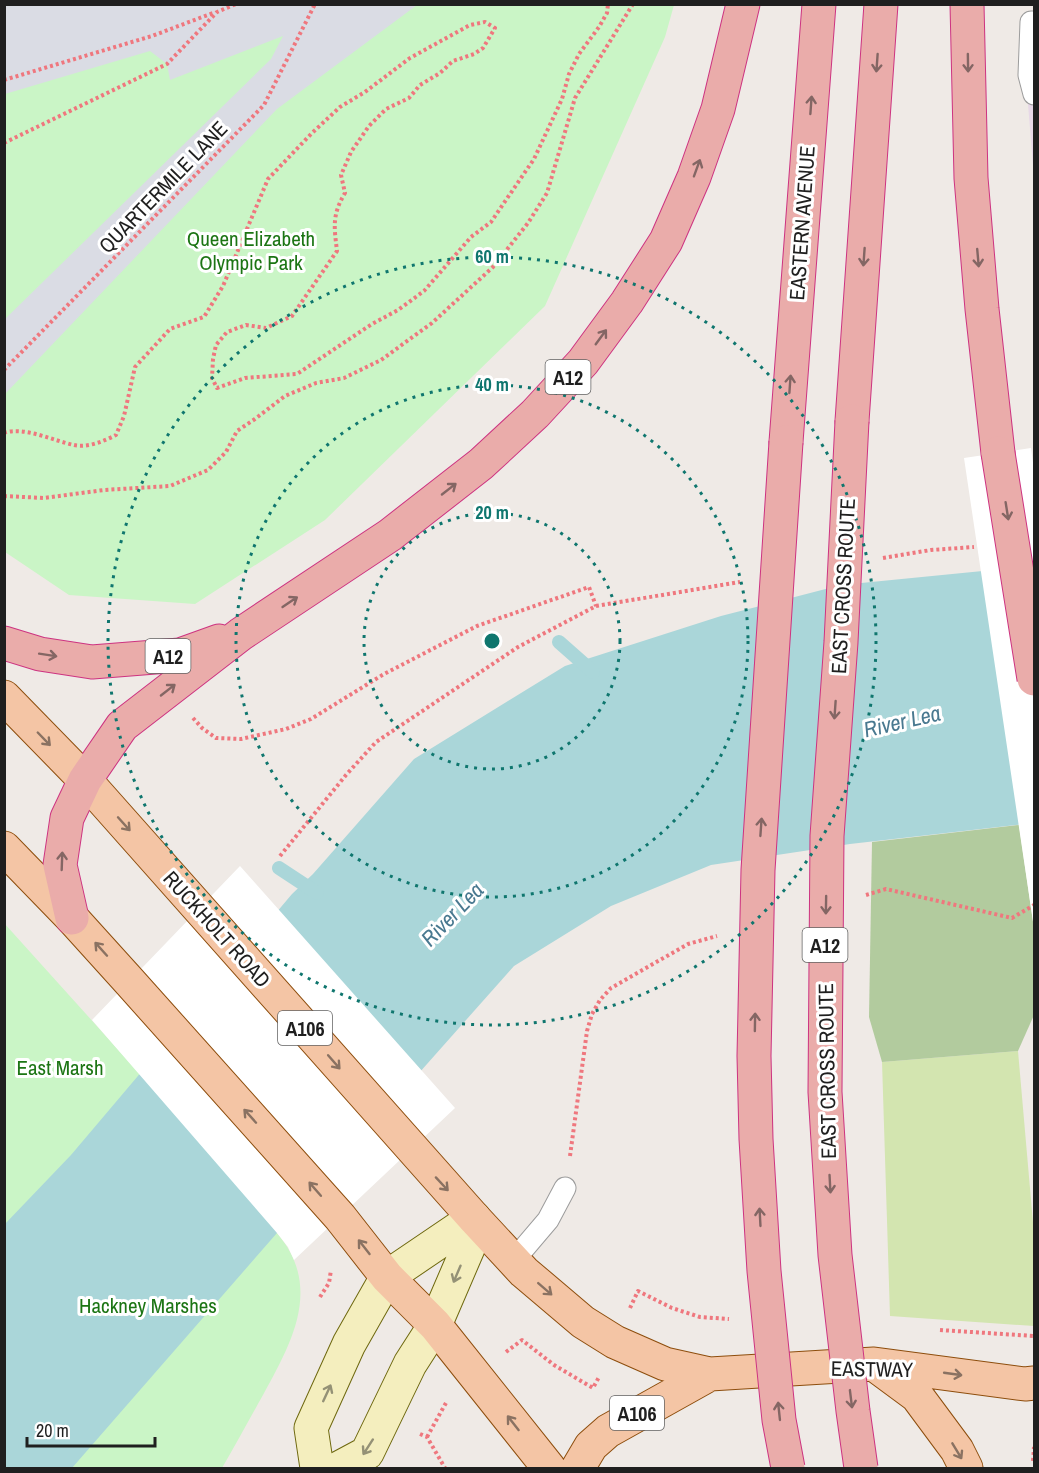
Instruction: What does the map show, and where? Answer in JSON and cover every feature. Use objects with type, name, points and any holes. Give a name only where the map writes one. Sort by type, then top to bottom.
[{"type":"highway","name":"A12","points":[[84,780],[122,726],[241,634],[390,535],[482,464],[513,436],[583,362],[627,302],[666,241],[694,177],[718,110],[743,4]]},
{"type":"highway","name":"EASTERN AVENUE","points":[[788,1468],[779,1420],[764,1271],[756,1139],[754,1056],[758,870],[786,442],[819,4]]},
{"type":"highway","name":"EAST CROSS ROUTE","points":[[861,1468],[835,1255],[825,1092],[827,837],[841,642],[852,421],[881,4]]},
{"type":"highway","points":[[967,4],[971,178],[982,309],[998,453],[1035,679]]},
{"type":"highway","name":"A12","points":[[4,644],[40,654],[92,662],[180,655],[241,634]]},
{"type":"highway","points":[[72,918],[60,865],[67,818],[84,780]]},
{"type":"main road","name":"RUCKHOLT ROAD","points":[[4,697],[84,780],[474,1218]]},
{"type":"main road","points":[[4,848],[129,981],[340,1217],[387,1277],[435,1325],[549,1468]]},
{"type":"main road","points":[[317,1468],[311,1428],[349,1344],[387,1277],[474,1218]]},
{"type":"main road","points":[[339,1468],[367,1453],[410,1364],[435,1325],[469,1246],[474,1218]]},
{"type":"main road","name":"EASTWAY","points":[[474,1218],[524,1272],[583,1322],[615,1342],[665,1364],[710,1374],[874,1364],[1025,1384],[1035,1383]]},
{"type":"main road","points":[[874,1364],[917,1396],[957,1450],[966,1468]]},
{"type":"main road","name":"EASTWAY","points":[[578,1468],[591,1446],[608,1431],[710,1374]]},
{"type":"lane","points":[[1035,22],[1031,22],[1029,75],[1035,93]]},
{"type":"lane","points":[[514,1260],[548,1220],[565,1188]]},
{"type":"path","points":[[4,80],[152,36],[236,4]]},
{"type":"path","name":"QUARTERMILE LANE","points":[[4,370],[264,105],[315,4]]},
{"type":"path","points":[[4,433],[11,431],[45,436],[77,446],[102,442],[116,435],[124,416],[135,368],[170,329],[204,318],[223,286],[268,179],[340,107],[365,92],[410,58],[470,25],[485,22],[495,28],[483,48],[474,54],[453,61],[440,74],[420,85],[409,98],[386,109],[369,126],[351,152],[341,175],[345,193],[336,208],[334,226],[337,251],[292,315],[266,328],[246,325],[227,332],[216,345],[212,378],[217,388],[245,378],[297,374],[372,324],[398,310],[424,291],[471,237],[491,222],[509,199],[534,159],[562,99],[569,74],[579,54],[607,13],[608,4]]},
{"type":"path","points":[[4,496],[44,498],[104,490],[171,486],[208,470],[226,452],[237,431],[285,396],[316,383],[344,378],[381,360],[432,323],[493,267],[528,223],[547,193],[575,98],[633,4]]},
{"type":"path","points":[[4,143],[167,64],[217,12]]},
{"type":"path","points":[[189,715],[216,738],[241,739],[286,729],[311,719],[384,674],[477,626],[589,587],[596,606],[518,647],[376,742],[280,856]]},
{"type":"path","points":[[627,1314],[638,1291]]},
{"type":"path","points":[[506,1352],[522,1340],[554,1365],[592,1388],[602,1370]]},
{"type":"path","points":[[445,1468],[427,1437],[447,1402]]},
{"type":"path","points":[[1033,1461],[1035,1447]]},
{"type":"shaded area","points":[[5,4],[417,5],[277,109],[5,394],[5,319],[271,59],[283,36],[170,80],[167,64],[150,51],[5,94]]},
{"type":"shaded area","points":[[1034,103],[1034,178],[1028,104]]},
{"type":"green space","name":"Queen Elizabeth Olympic Park","points":[[4,5],[674,5],[665,37],[545,306],[325,520],[195,604],[69,595],[5,552]]},
{"type":"green space","points":[[1019,825],[1034,929],[1034,1015],[1018,1051],[882,1062],[869,1017],[872,842]]},
{"type":"green space","name":"Hackney Marshes","points":[[4,923],[132,1065],[277,1233],[291,1253],[298,1274],[300,1294],[298,1314],[292,1335],[274,1375],[222,1468],[5,1468]]},
{"type":"green space","points":[[1018,1051],[1034,1234],[1034,1326],[890,1316],[882,1062]]},
{"type":"water","name":"River Lea","points":[[1034,566],[1034,823],[850,844],[711,865],[611,906],[514,966],[72,1468],[5,1468],[4,1225],[71,1155],[292,894],[313,874],[414,759],[565,666],[721,616],[841,585]]},
{"type":"pier","points":[[1031,448],[1034,470],[1034,928],[964,458]]},
{"type":"pier","points":[[240,866],[455,1108],[294,1260],[288,1247],[277,1233],[92,1020]]},
{"type":"waterway","points":[[559,642],[593,672]]},
{"type":"waterway","points":[[279,868],[317,893]]},
{"type":"park label","name":"East Marsh","points":[[60,1067]]}]
